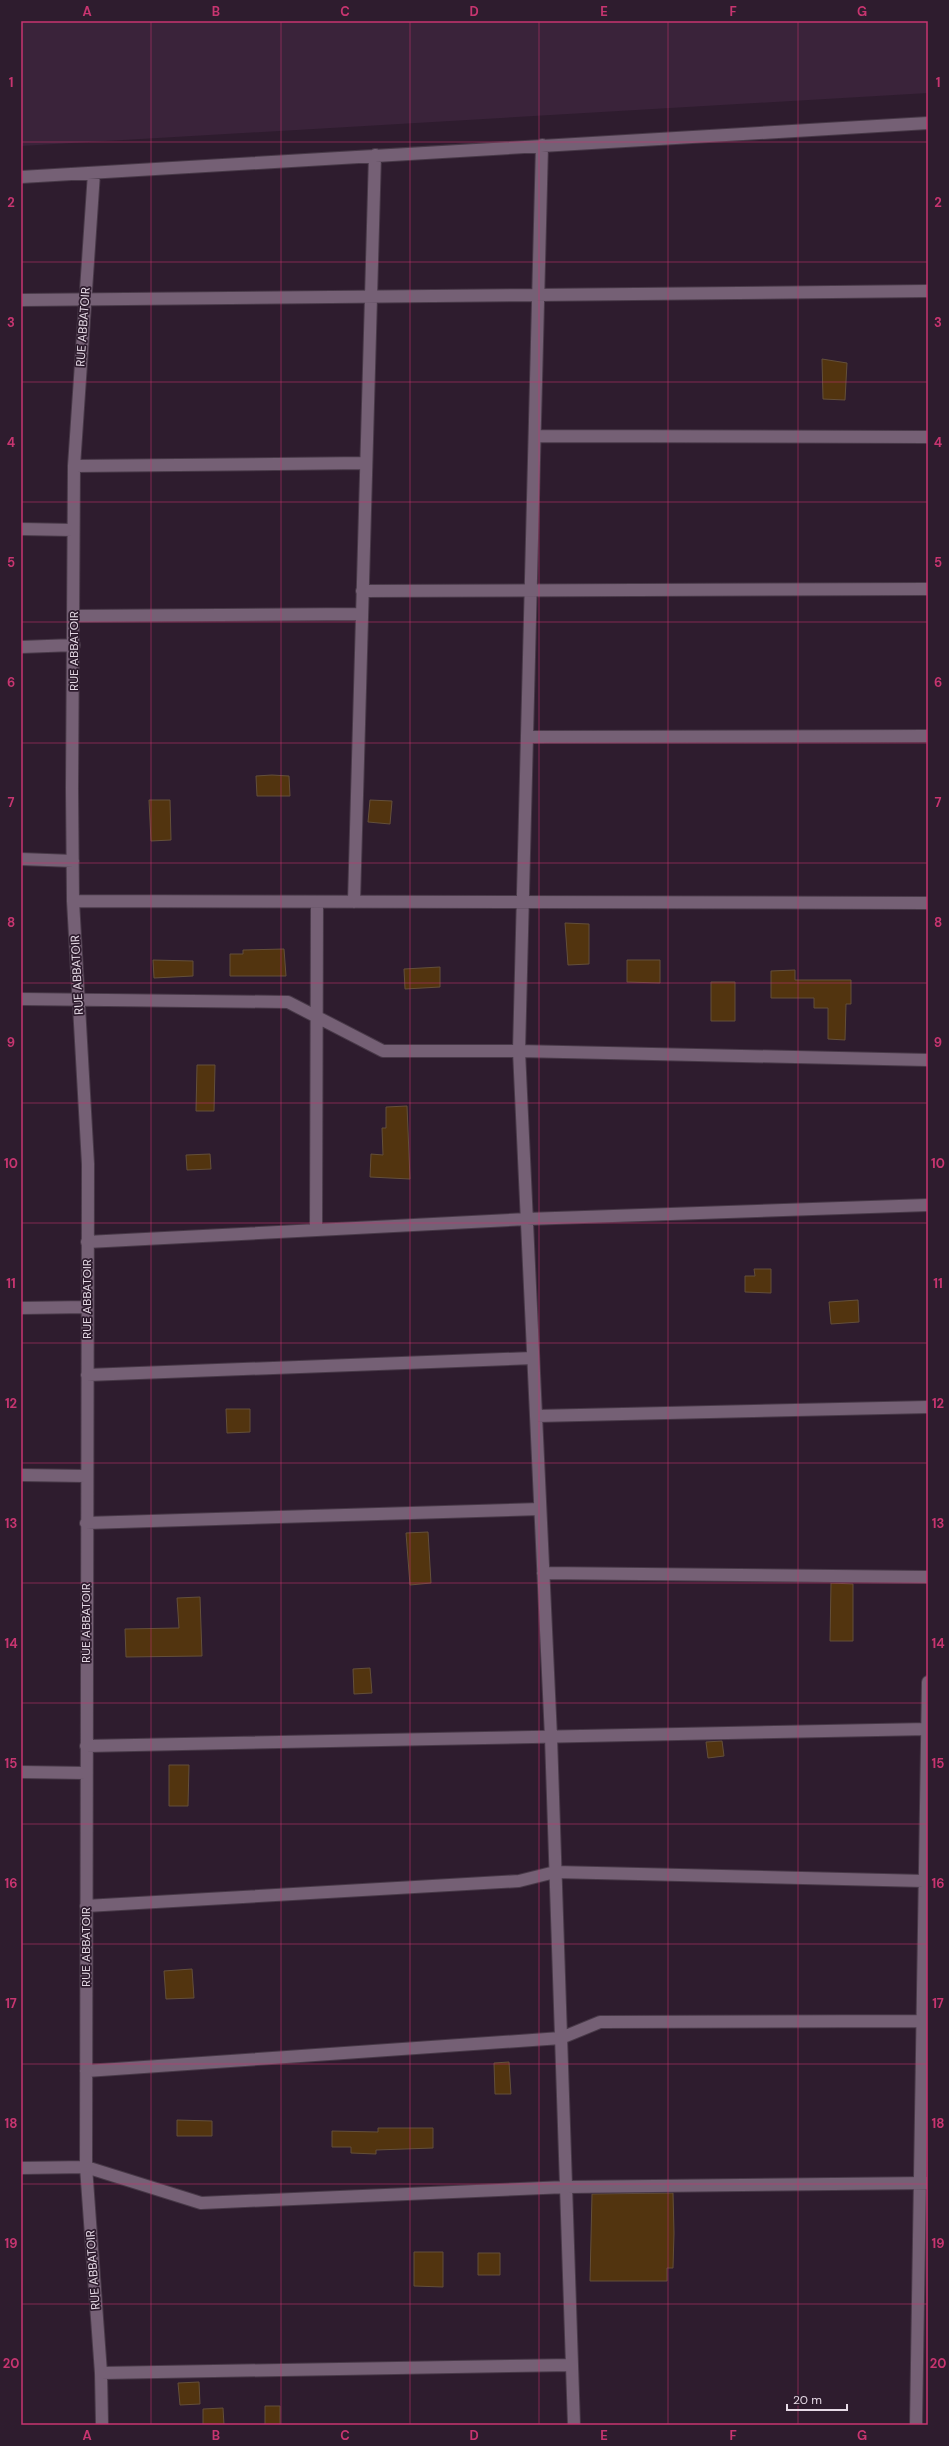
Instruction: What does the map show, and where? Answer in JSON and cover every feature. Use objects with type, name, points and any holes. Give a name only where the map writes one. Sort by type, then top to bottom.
[{"type":"street","points":[[21,177],[928,123]]},
{"type":"street","points":[[542,145],[519,1051],[551,1736],[574,2425]]},
{"type":"street","points":[[354,902],[374,155]]},
{"type":"street","name":"RUE ABBATOIR","points":[[94,173],[74,466],[73,901],[88,1164],[86,1476],[86,2167],[101,2373],[102,2425]]},
{"type":"street","points":[[21,300],[928,291]]},
{"type":"street","points":[[535,436],[928,437]]},
{"type":"street","points":[[74,466],[366,463]]},
{"type":"street","points":[[21,530],[73,530]]},
{"type":"street","points":[[362,591],[928,589]]},
{"type":"street","points":[[74,616],[362,614]]},
{"type":"street","points":[[21,646],[74,645]]},
{"type":"street","points":[[527,737],[928,736]]},
{"type":"street","points":[[21,859],[73,861]]},
{"type":"street","points":[[73,901],[928,903]]},
{"type":"street","points":[[316,1230],[317,902]]},
{"type":"street","points":[[21,1000],[78,999],[288,1002],[383,1051],[519,1051],[928,1060]]},
{"type":"street","points":[[88,1242],[527,1220],[928,1205]]},
{"type":"street","points":[[21,1308],[87,1307]]},
{"type":"street","points":[[87,1375],[533,1358]]},
{"type":"street","points":[[536,1416],[928,1407]]},
{"type":"street","points":[[21,1475],[86,1476]]},
{"type":"street","points":[[86,1523],[540,1509]]},
{"type":"street","points":[[543,1573],[928,1578]]},
{"type":"street","points":[[916,2425],[923,2364],[924,2183],[922,2020],[928,1682]]},
{"type":"street","points":[[86,1746],[927,1729]]},
{"type":"street","points":[[21,1772],[86,1773]]},
{"type":"street","points":[[86,1906],[519,1881],[555,1872],[924,1881]]},
{"type":"street","points":[[86,2071],[561,2038],[600,2022],[922,2020]]},
{"type":"street","points":[[21,2168],[86,2167],[201,2203],[566,2187],[924,2183]]},
{"type":"street","points":[[101,2373],[572,2365]]},
{"type":"shaded area","points":[[21,21],[928,21],[928,93],[21,146]]},
{"type":"building","points":[[822,359],[847,363],[845,400],[823,399]]},
{"type":"building","points":[[256,776],[289,776],[290,796],[257,796]]},
{"type":"building","points":[[149,800],[170,800],[171,840],[151,841]]},
{"type":"building","points":[[370,800],[392,801],[390,824],[368,822]]},
{"type":"building","points":[[565,923],[589,924],[589,964],[568,965]]},
{"type":"building","points":[[284,949],[286,976],[230,976],[230,954],[243,954],[243,950]]},
{"type":"building","points":[[153,960],[193,961],[193,976],[154,978]]},
{"type":"building","points":[[627,960],[660,960],[660,983],[627,982]]},
{"type":"building","points":[[440,967],[440,987],[405,989],[404,969]]},
{"type":"building","points":[[795,970],[795,980],[851,980],[851,1004],[846,1004],[845,1040],[828,1039],[828,1008],[814,1008],[814,998],[771,998],[771,971]]},
{"type":"building","points":[[711,982],[735,982],[735,1021],[711,1021]]},
{"type":"building","points":[[197,1065],[215,1065],[214,1111],[196,1111]]},
{"type":"building","points":[[407,1106],[410,1179],[370,1177],[371,1154],[383,1155],[382,1128],[386,1128],[386,1107]]},
{"type":"building","points":[[210,1154],[211,1169],[187,1170],[186,1155]]},
{"type":"building","points":[[754,1269],[771,1269],[771,1293],[745,1292],[745,1276],[755,1276]]},
{"type":"building","points":[[858,1300],[859,1322],[831,1324],[829,1302]]},
{"type":"building","points":[[226,1409],[250,1409],[250,1432],[227,1433]]},
{"type":"building","points":[[428,1532],[431,1583],[410,1585],[406,1533]]},
{"type":"building","points":[[831,1583],[853,1584],[853,1641],[830,1641]]},
{"type":"building","points":[[200,1597],[202,1656],[126,1657],[125,1629],[179,1628],[177,1598]]},
{"type":"building","points":[[370,1668],[372,1693],[354,1694],[353,1669]]},
{"type":"building","points":[[722,1741],[724,1756],[708,1758],[706,1742]]},
{"type":"building","points":[[169,1765],[189,1765],[188,1806],[169,1806]]},
{"type":"building","points":[[192,1969],[194,1998],[166,1999],[164,1971]]},
{"type":"building","points":[[509,2062],[511,2094],[495,2094],[494,2063]]},
{"type":"building","points":[[177,2120],[212,2121],[212,2136],[177,2136]]},
{"type":"building","points":[[378,2128],[433,2128],[433,2148],[376,2150],[376,2154],[351,2153],[351,2147],[332,2147],[332,2131],[378,2132]]},
{"type":"building","points":[[673,2193],[673,2268],[667,2268],[667,2281],[590,2281],[592,2194]]},
{"type":"building","points":[[414,2252],[443,2252],[443,2287],[414,2286]]},
{"type":"building","points":[[478,2253],[500,2253],[500,2275],[478,2275]]},
{"type":"building","points":[[199,2382],[200,2404],[180,2405],[178,2383]]},
{"type":"building","points":[[265,2406],[280,2406],[280,2425],[265,2425]]},
{"type":"building","points":[[223,2408],[224,2425],[203,2425],[203,2409]]}]
